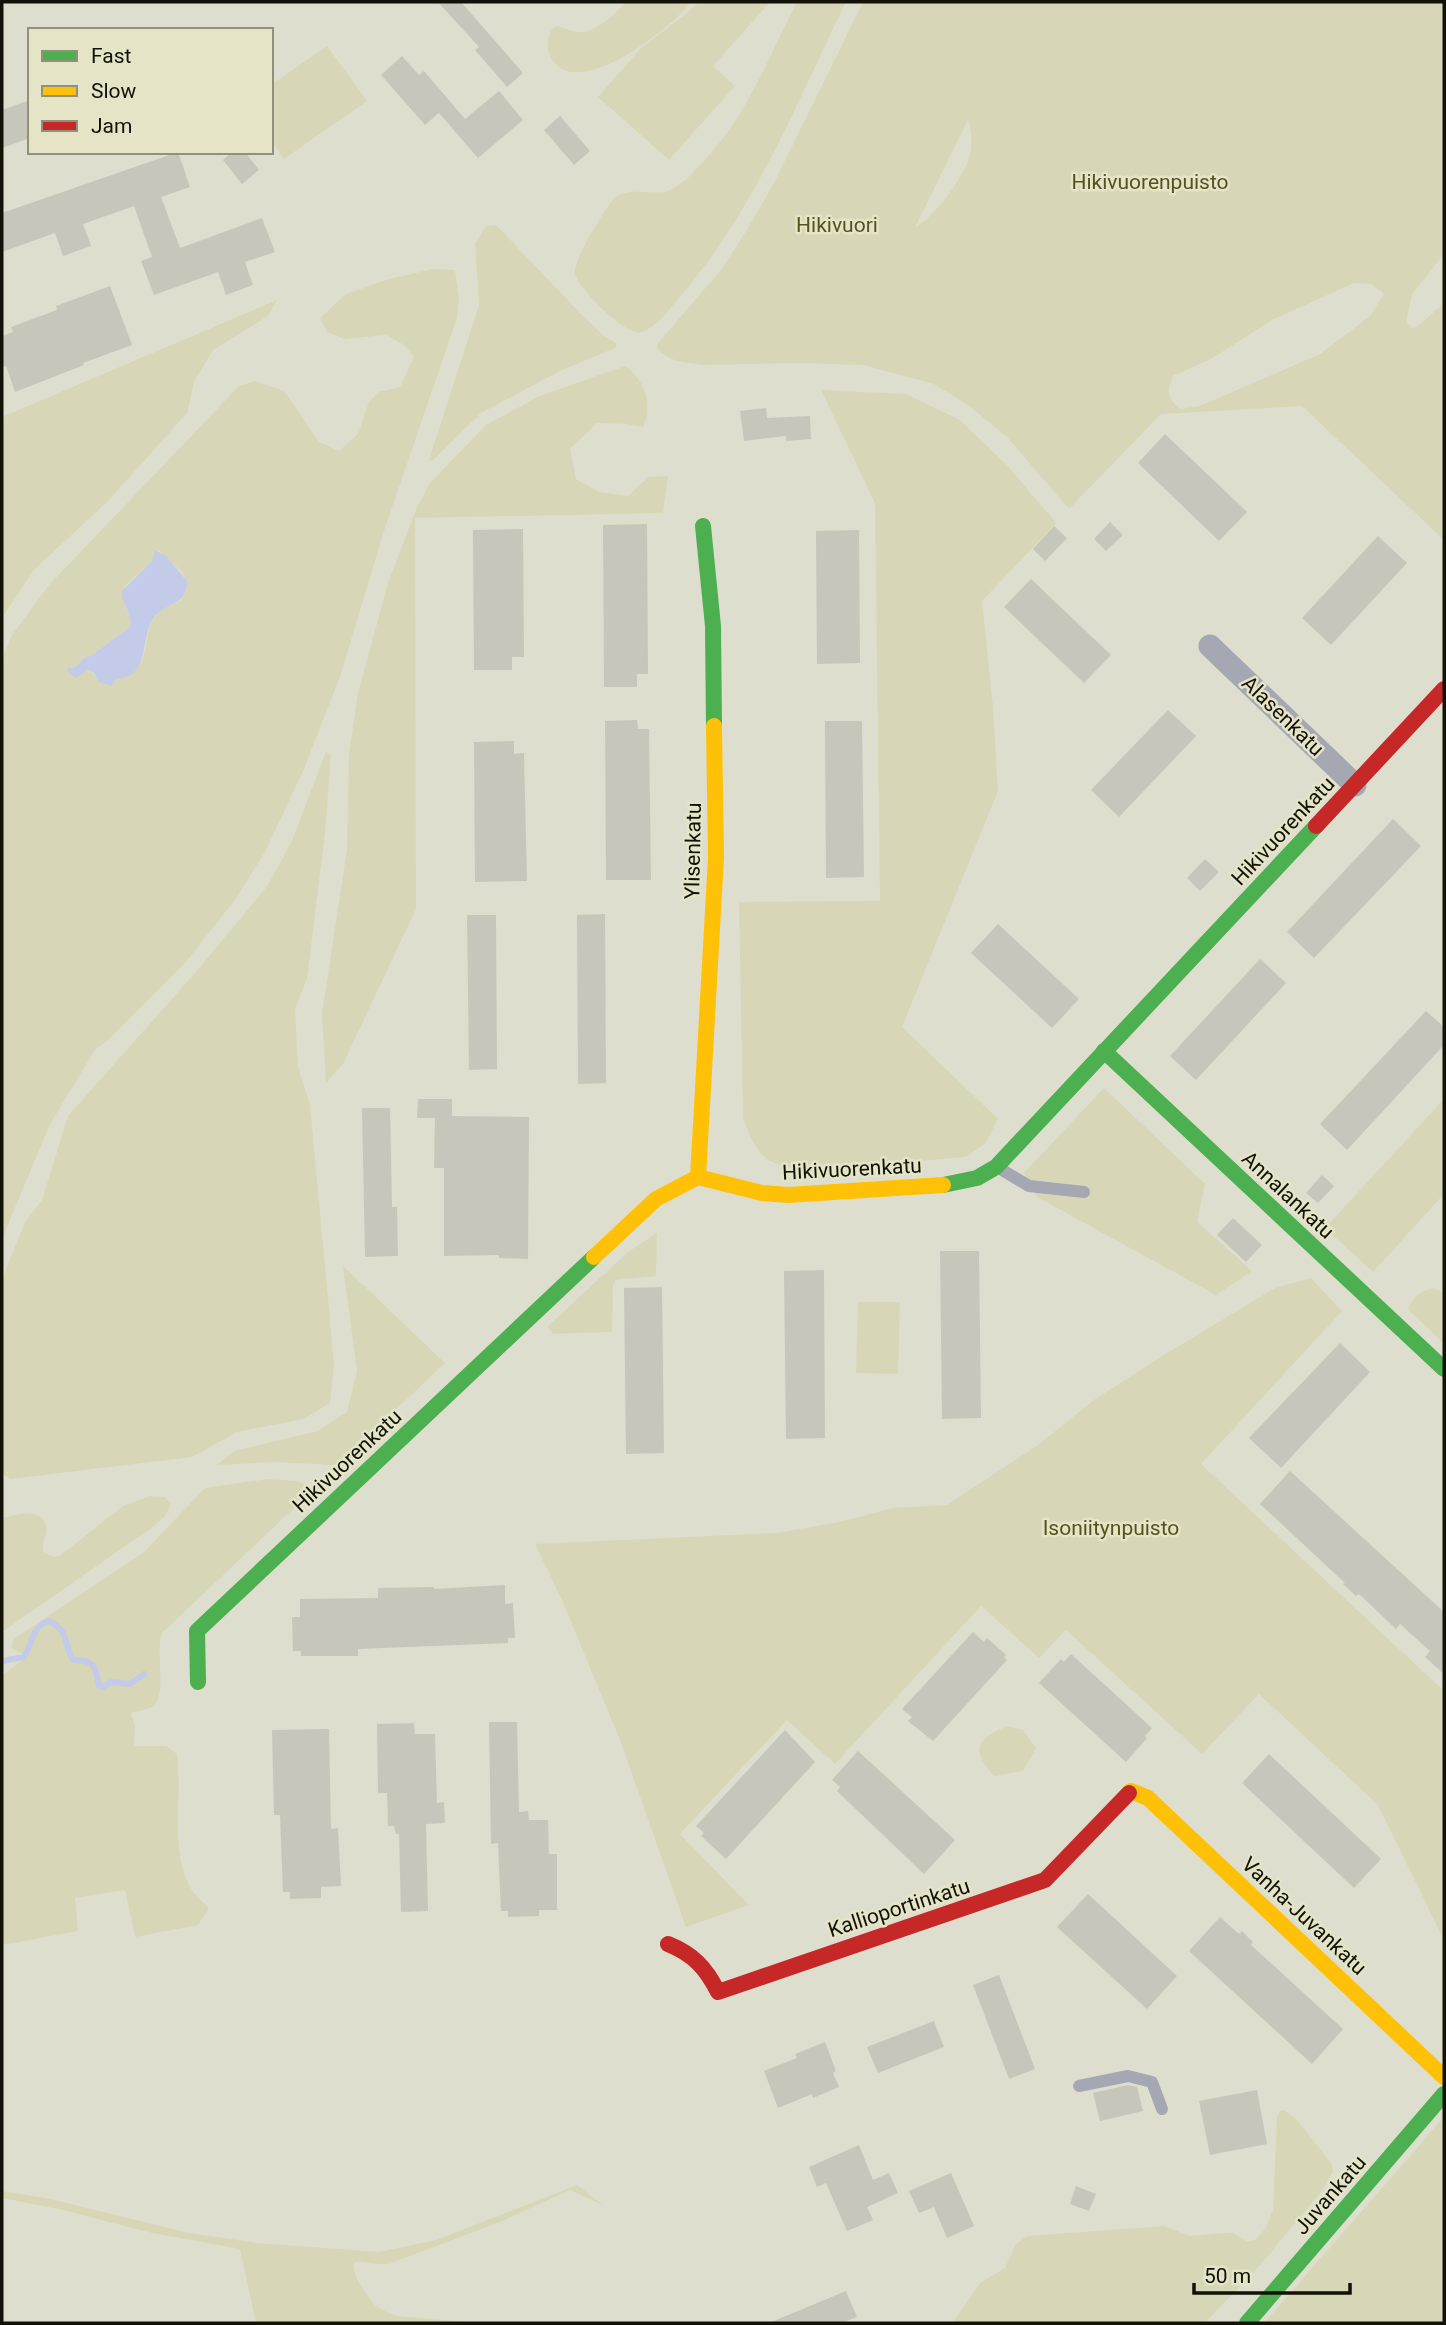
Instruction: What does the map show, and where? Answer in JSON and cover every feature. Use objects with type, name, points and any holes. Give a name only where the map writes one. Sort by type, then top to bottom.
[{"type":"street","name":"Ylisenkatu","points":[[698,1177],[716,858],[713,626],[703,526]]},
{"type":"street","name":"Alasenkatu","points":[[1210,646],[1355,785]]},
{"type":"street","name":"Hikivuorenkatu","points":[[198,1682],[197,1631],[656,1199],[698,1177],[762,1192],[788,1195],[937,1186],[977,1178],[996,1167],[1444,689]]},
{"type":"street","name":"Annalankatu","points":[[1104,1051],[1444,1369]]},
{"type":"street","name":"Kallioportinkatu","points":[[668,1944],[690,1951],[705,1966],[718,1992],[1045,1880],[1131,1791]]},
{"type":"street","name":"Vanha-Juvankatu","points":[[1131,1791],[1148,1797],[1444,2077]]},
{"type":"street","name":"Juvankatu","points":[[1247,2323],[1444,2094]]},
{"type":"lane","points":[[996,1167],[1029,1186],[1084,1192]]},
{"type":"lane","points":[[1079,2086],[1128,2076],[1152,2082],[1162,2109]]},
{"type":"green space","points":[[625,2],[691,2],[681,14],[646,42],[604,66],[583,72],[566,71],[553,61],[548,45],[552,29],[557,26],[579,32],[592,29],[611,17]]},
{"type":"green space","points":[[699,2],[770,2],[713,66],[735,86],[669,160],[598,97],[641,48]]},
{"type":"green space","points":[[797,2],[846,2],[771,157],[728,232],[704,267],[657,323],[642,332],[626,328],[598,304],[578,281],[576,265],[584,246],[617,196],[631,192],[668,191],[689,177],[716,147],[755,87]]},
{"type":"green space","name":"Hikivuorenpuisto","points":[[863,2],[1444,2],[1444,254],[1412,294],[1406,322],[1412,328],[1418,326],[1444,303],[1444,540],[1302,406],[1161,414],[1069,509],[1007,437],[969,406],[934,384],[863,365],[702,365],[676,361],[661,353],[658,343],[721,270],[774,183]],"holes":[[[968,120],[971,144],[965,167],[939,206],[915,227]],[[1354,283],[1371,284],[1384,294],[1370,316],[1320,354],[1200,406],[1180,409],[1170,398],[1173,376],[1211,359],[1272,320]]]},
{"type":"green space","points":[[327,46],[367,101],[284,159],[273,143],[273,84]]},
{"type":"green space","points":[[496,225],[582,315],[605,337],[617,343],[615,348],[560,371],[481,413],[432,461],[429,460],[479,305],[475,244],[486,226]]},
{"type":"green space","points":[[433,269],[455,270],[459,298],[457,318],[384,531],[340,677],[303,771],[265,852],[234,901],[185,963],[95,1050],[50,1124],[2,1239],[2,659],[12,635],[49,585],[239,386],[255,381],[284,391],[319,442],[339,451],[358,434],[369,402],[378,392],[400,387],[414,357],[404,345],[386,335],[344,339],[327,332],[320,318],[346,294],[389,279]],"holes":[[[158,550],[182,572],[187,581],[181,600],[161,610],[151,622],[143,658],[126,677],[108,685],[87,669],[79,676],[67,671],[69,667],[74,668],[130,627],[130,616],[124,605],[125,586],[152,561]]]},
{"type":"green space","points":[[277,300],[268,316],[213,350],[194,382],[187,413],[109,500],[34,570],[2,618],[2,417]]},
{"type":"green space","points":[[625,366],[638,378],[645,394],[647,411],[643,427],[597,423],[570,449],[576,479],[599,492],[628,496],[648,477],[668,476],[663,513],[415,518],[416,909],[343,1064],[326,1083],[322,1014],[347,849],[349,753],[358,693],[388,583],[417,507],[430,483],[486,425],[540,396]]},
{"type":"green space","points":[[821,390],[906,394],[960,420],[1008,466],[1056,523],[982,601],[998,791],[902,1027],[998,1119],[986,1143],[966,1157],[812,1170],[784,1166],[767,1159],[760,1152],[743,1118],[739,902],[880,901],[875,503]]},
{"type":"green space","points":[[326,752],[331,755],[325,833],[307,979],[295,1009],[298,1067],[310,1104],[331,1331],[334,1365],[330,1403],[304,1419],[237,1432],[192,1457],[11,1479],[2,1474],[2,1279],[25,1222],[42,1200],[68,1116],[194,974],[268,885],[291,843]]},
{"type":"green space","points":[[1104,1088],[1205,1184],[1197,1222],[1252,1271],[1216,1295],[1037,1197],[1024,1173]]},
{"type":"green space","points":[[1444,1099],[1444,1194],[1373,1272],[1325,1228]]},
{"type":"green space","points":[[657,1233],[656,1276],[615,1280],[612,1332],[553,1334],[547,1327],[628,1252]]},
{"type":"green space","points":[[343,1266],[445,1363],[334,1465],[275,1462],[217,1465],[234,1451],[318,1431],[347,1412],[357,1371]]},
{"type":"green space","name":"Isoniitynpuisto","points":[[1311,1278],[1342,1311],[1201,1464],[1444,1691],[1444,1940],[1378,1805],[1259,1694],[1202,1754],[1066,1630],[1039,1658],[981,1606],[835,1764],[787,1720],[680,1834],[749,1905],[686,1927],[620,1740],[562,1600],[535,1544],[776,1533],[839,1522],[893,1508],[947,1505],[1038,1445],[1094,1400],[1154,1361],[1275,1288]]},
{"type":"green space","points":[[1433,1288],[1444,1293],[1444,1344],[1408,1309],[1418,1295]]},
{"type":"green space","points":[[858,1302],[900,1302],[898,1374],[856,1373]]},
{"type":"green space","points":[[267,1479],[296,1481],[308,1486],[309,1494],[162,1633],[157,1702],[150,1708],[131,1713],[135,1726],[134,1746],[166,1746],[177,1754],[181,1862],[194,1893],[209,1908],[198,1925],[135,1937],[125,1890],[75,1898],[78,1931],[2,1945],[2,1675],[28,1656],[11,1648],[14,1639],[144,1552],[205,1488]]},
{"type":"green space","points":[[150,1496],[165,1497],[171,1504],[165,1516],[2,1632],[2,1518],[29,1514],[41,1517],[46,1529],[43,1552],[55,1557],[123,1506]]},
{"type":"green space","points":[[1007,1726],[1023,1730],[1036,1748],[1023,1771],[994,1776],[979,1752],[980,1746],[989,1736]]},
{"type":"green space","points":[[1284,2110],[1296,2119],[1332,2164],[1333,2171],[1324,2188],[1263,2262],[1205,2323],[953,2323],[980,2283],[1005,2268],[1016,2244],[1027,2236],[1164,2226],[1190,2236],[1233,2233],[1247,2241],[1255,2240],[1266,2228],[1273,2209],[1277,2117],[1280,2111]]},
{"type":"green space","points":[[1444,2117],[1444,2323],[1264,2323]]},
{"type":"green space","points":[[577,2185],[603,2205],[570,2190],[500,2222],[389,2264],[354,2263],[357,2279],[364,2290],[375,2305],[385,2311],[396,2316],[479,2323],[256,2323],[240,2249],[148,2232],[63,2210],[2,2198],[2,2191],[46,2198],[189,2233],[257,2243],[379,2252],[436,2240]]},
{"type":"water","points":[[155,550],[166,556],[187,581],[183,596],[153,619],[139,665],[134,672],[127,677],[116,679],[111,686],[99,682],[94,673],[87,669],[75,678],[67,671],[68,667],[74,668],[130,627],[130,617],[122,591],[152,561]]},
{"type":"building","points":[[438,2],[461,2],[523,73],[507,87],[475,50],[479,47]]},
{"type":"building","points":[[402,56],[419,75],[424,71],[465,119],[499,91],[523,120],[478,158],[439,113],[425,125],[381,75]]},
{"type":"building","points":[[28,101],[28,139],[2,148],[2,110]]},
{"type":"building","points":[[560,116],[590,151],[574,165],[544,130]]},
{"type":"building","points":[[179,154],[190,187],[161,197],[180,248],[262,218],[275,252],[245,262],[253,285],[226,295],[218,272],[154,295],[141,261],[152,257],[134,206],[83,224],[91,246],[63,256],[55,233],[2,252],[2,213]]},
{"type":"building","points":[[230,154],[247,154],[259,170],[242,184],[223,160]]},
{"type":"building","points":[[110,286],[132,345],[15,392],[6,366],[2,367],[2,336],[13,332],[11,327],[57,310],[56,306]]},
{"type":"building","points":[[766,408],[767,418],[810,416],[811,439],[786,441],[786,436],[744,441],[740,411]]},
{"type":"building","points":[[1165,434],[1247,512],[1219,541],[1138,463]]},
{"type":"building","points":[[1110,522],[1123,535],[1106,551],[1094,539]]},
{"type":"building","points":[[647,524],[648,674],[637,674],[637,687],[604,687],[603,525]]},
{"type":"building","points":[[1054,526],[1067,538],[1045,561],[1033,549]]},
{"type":"building","points":[[523,529],[524,657],[512,657],[512,670],[474,670],[473,530]]},
{"type":"building","points":[[859,530],[860,663],[817,664],[816,531]]},
{"type":"building","points":[[1378,536],[1407,563],[1331,645],[1302,618]]},
{"type":"building","points":[[1031,579],[1111,655],[1084,683],[1004,607]]},
{"type":"building","points":[[1168,710],[1196,736],[1119,817],[1091,790]]},
{"type":"building","points":[[637,720],[638,729],[649,729],[651,880],[606,880],[605,721]]},
{"type":"building","points":[[825,721],[862,721],[864,877],[826,878]]},
{"type":"building","points":[[514,741],[514,754],[524,753],[527,881],[475,882],[474,742]]},
{"type":"building","points":[[1393,819],[1421,846],[1314,958],[1287,932]]},
{"type":"building","points":[[1205,859],[1219,872],[1200,891],[1187,878]]},
{"type":"building","points":[[605,914],[606,1083],[578,1084],[577,915]]},
{"type":"building","points":[[467,915],[496,915],[497,1069],[469,1070]]},
{"type":"building","points":[[998,924],[1079,999],[1052,1028],[971,953]]},
{"type":"building","points":[[1260,959],[1286,983],[1196,1080],[1170,1056]]},
{"type":"building","points":[[1426,1011],[1444,1027],[1444,1045],[1347,1150],[1320,1124]]},
{"type":"building","points":[[418,1099],[452,1099],[452,1116],[529,1117],[528,1259],[499,1258],[499,1255],[444,1256],[444,1168],[434,1168],[435,1118],[417,1118]]},
{"type":"building","points":[[362,1108],[390,1108],[392,1207],[397,1207],[398,1256],[365,1257]]},
{"type":"building","points":[[1322,1175],[1334,1186],[1318,1203],[1306,1193]]},
{"type":"building","points":[[1233,1218],[1262,1245],[1246,1262],[1217,1235]]},
{"type":"building","points":[[940,1251],[979,1251],[981,1418],[942,1419]]},
{"type":"building","points":[[824,1270],[825,1438],[786,1439],[784,1271]]},
{"type":"building","points":[[662,1287],[664,1453],[626,1454],[624,1288]]},
{"type":"building","points":[[1340,1343],[1370,1372],[1281,1468],[1249,1438]]},
{"type":"building","points":[[1290,1471],[1444,1612],[1444,1674],[1425,1657],[1430,1651],[1400,1624],[1396,1629],[1359,1594],[1356,1596],[1260,1504]]},
{"type":"building","points":[[505,1585],[505,1604],[513,1603],[515,1638],[508,1638],[508,1643],[358,1649],[358,1656],[301,1656],[301,1651],[293,1651],[292,1617],[300,1617],[300,1599],[378,1598],[378,1588],[434,1589]]},
{"type":"building","points":[[973,1632],[984,1642],[987,1638],[1006,1655],[1004,1657],[1007,1660],[933,1741],[908,1721],[912,1717],[902,1709]]},
{"type":"building","points":[[1071,1654],[1152,1728],[1145,1736],[1147,1738],[1126,1762],[1039,1683],[1061,1659],[1064,1662]]},
{"type":"building","points":[[489,1722],[517,1722],[519,1812],[528,1811],[529,1820],[548,1820],[549,1854],[557,1854],[557,1910],[539,1910],[539,1916],[508,1917],[508,1911],[501,1911],[498,1843],[491,1844]]},
{"type":"building","points":[[414,1723],[415,1734],[435,1734],[437,1803],[444,1802],[445,1823],[426,1824],[428,1911],[401,1912],[399,1834],[396,1834],[394,1826],[388,1826],[387,1793],[378,1793],[377,1724]]},
{"type":"building","points":[[329,1729],[331,1829],[338,1828],[341,1886],[321,1887],[321,1898],[290,1899],[290,1892],[283,1892],[280,1815],[274,1815],[272,1730]]},
{"type":"building","points":[[785,1730],[815,1762],[726,1859],[701,1836],[704,1833],[696,1826]]},
{"type":"building","points":[[858,1751],[955,1840],[924,1874],[837,1791],[840,1787],[832,1780]]},
{"type":"building","points":[[1269,1754],[1381,1859],[1354,1888],[1242,1783]]},
{"type":"building","points":[[1088,1894],[1177,1976],[1147,2009],[1057,1927]]},
{"type":"building","points":[[1220,1917],[1239,1934],[1242,1931],[1253,1942],[1251,1945],[1343,2029],[1312,2064],[1189,1951]]},
{"type":"building","points":[[999,1975],[1035,2069],[1009,2079],[973,1985]]},
{"type":"building","points":[[934,2021],[944,2047],[878,2073],[867,2047]]},
{"type":"building","points":[[825,2042],[839,2087],[813,2098],[812,2094],[778,2108],[764,2071],[797,2058],[795,2054]]},
{"type":"building","points":[[1128,2085],[1137,2087],[1143,2111],[1100,2121],[1093,2093]]},
{"type":"building","points":[[1257,2090],[1267,2144],[1210,2155],[1199,2101]]},
{"type":"building","points":[[859,2145],[873,2180],[889,2173],[898,2193],[867,2207],[873,2220],[847,2231],[826,2183],[817,2187],[809,2167]]},
{"type":"building","points":[[951,2173],[974,2226],[947,2238],[934,2207],[919,2213],[909,2191]]},
{"type":"building","points":[[1076,2186],[1096,2194],[1089,2211],[1070,2204]]},
{"type":"building","points":[[846,2291],[857,2317],[841,2323],[769,2323]]},
{"type":"waterway","points":[[2,1661],[24,1657],[36,1631],[49,1621],[61,1629],[72,1659],[92,1664],[99,1686],[103,1687],[111,1682],[130,1684],[144,1674]]},
{"type":"traffic: fast","points":[[703,526],[713,626],[714,726]]},
{"type":"traffic: fast","points":[[943,1185],[977,1178],[996,1167],[1316,826]]},
{"type":"traffic: fast","points":[[1104,1051],[1444,1369]]},
{"type":"traffic: fast","points":[[198,1682],[197,1631],[594,1257]]},
{"type":"traffic: fast","points":[[1247,2323],[1444,2094]]},
{"type":"traffic: slow","points":[[698,1177],[716,858],[714,726]]},
{"type":"traffic: slow","points":[[594,1257],[656,1199],[698,1177],[762,1193],[788,1195],[943,1185]]},
{"type":"traffic: slow","points":[[1129,1793],[1131,1791],[1148,1798],[1444,2077]]},
{"type":"traffic: jam","points":[[1316,826],[1444,689]]},
{"type":"traffic: jam","points":[[668,1944],[685,1952],[698,1963],[718,1992],[1045,1880],[1129,1793]]},
{"type":"park label","name":"Hikivuori","points":[[837,225]]}]
